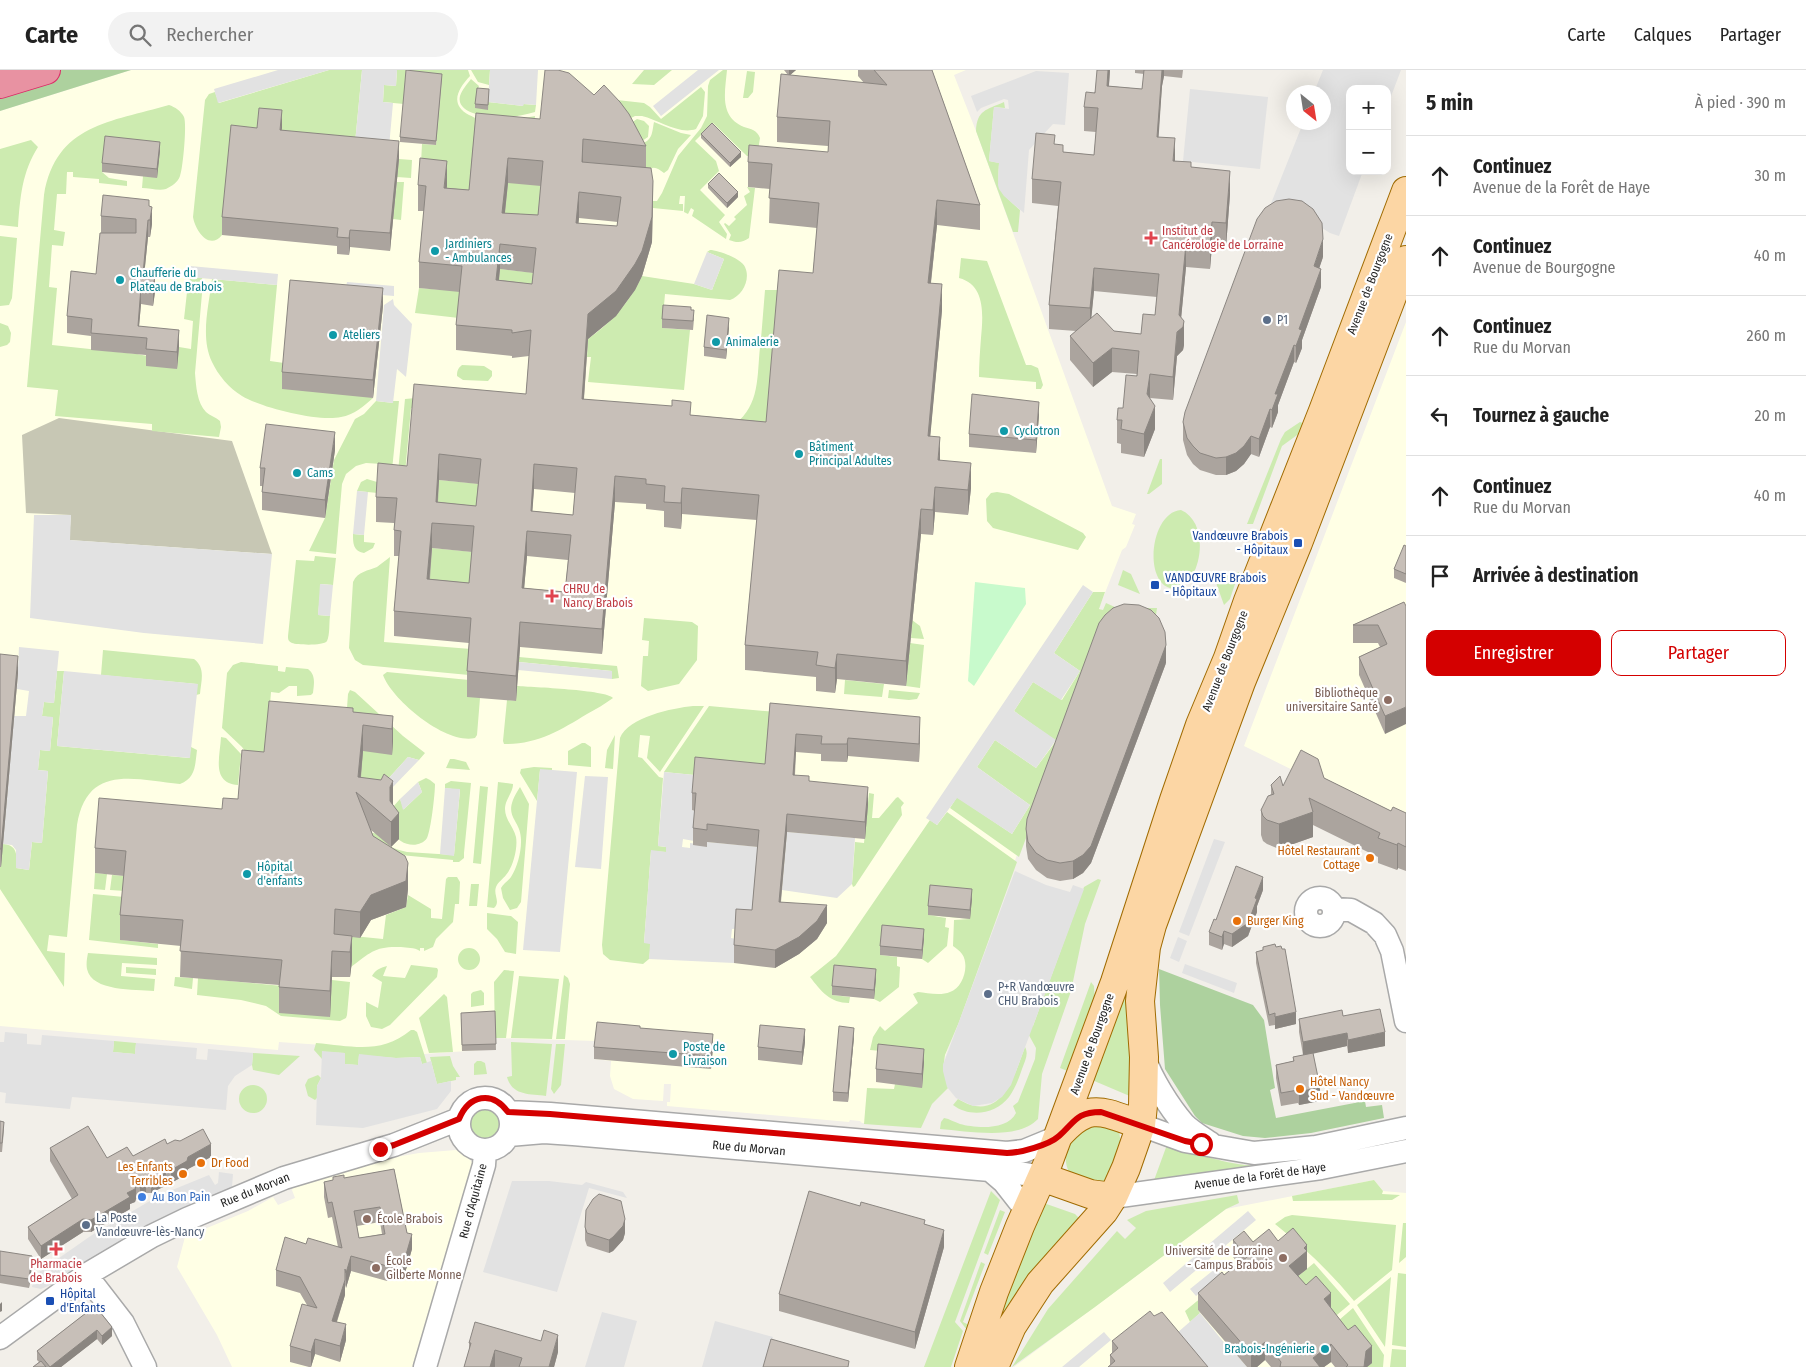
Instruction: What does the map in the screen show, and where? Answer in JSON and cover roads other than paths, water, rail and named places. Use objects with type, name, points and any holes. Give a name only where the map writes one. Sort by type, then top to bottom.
[{"type":"highway","points":[[0,84],[46,70]]},
{"type":"main road","name":"Avenue de Bourgogne","points":[[969,1367],[994,1292],[1026,1210],[1058,1137],[1115,982],[1200,725],[1228,658],[1406,191]]},
{"type":"main road","name":"Avenue de Bourgogne","points":[[994,1367],[1012,1326],[1040,1283],[1089,1228],[1113,1197],[1129,1160],[1141,1125],[1143,1105],[1144,1056],[1140,1001],[1146,947],[1152,925],[1243,676],[1298,543],[1406,260]]},
{"type":"main road","name":"Avenue de Bourgogne","points":[[1058,1137],[1078,1117],[1093,1112],[1109,1114],[1141,1125]]},
{"type":"main road","points":[[1109,1114],[1121,1126],[1129,1160]]},
{"type":"main road","points":[[1042,1177],[1090,1194],[1113,1197]]},
{"type":"street","points":[[1334,909],[1351,910],[1374,923],[1385,935],[1392,951],[1406,1021]]},
{"type":"street","name":"Avenue de la Forêt de Haye","points":[[1144,1056],[1148,1070],[1183,1123],[1217,1147]]},
{"type":"street","points":[[488,1098],[498,1101],[508,1112],[511,1120],[509,1135],[503,1143],[495,1148],[476,1149],[465,1140],[459,1128],[459,1119],[463,1110],[470,1103],[478,1099],[488,1098]]},
{"type":"street","name":"Rue du Morvan","points":[[508,1112],[1007,1153],[1024,1151],[1058,1137]]},
{"type":"street","name":"Rue du Morvan","points":[[0,1338],[86,1275],[152,1236],[187,1219],[284,1178],[394,1145],[459,1119]]},
{"type":"street","name":"Avenue de la Forêt de Haye","points":[[1141,1125],[1185,1141],[1254,1153],[1334,1144],[1406,1128]]},
{"type":"street","name":"Rue du Morvan","points":[[509,1135],[544,1132],[742,1147],[1013,1172],[1042,1177]]},
{"type":"street","name":"Rue du Morvan","points":[[394,1145],[465,1140]]},
{"type":"street","name":"Rue d'Aquitaine","points":[[425,1367],[484,1165],[485,1150]]},
{"type":"street","name":"Avenue de la Forêt de Haye","points":[[1113,1197],[1321,1168],[1406,1151]]},
{"type":"street","points":[[990,1170],[1004,1182],[1026,1210]]},
{"type":"street","points":[[86,1275],[123,1323],[145,1367]]},
{"type":"place","name":"Institut de Cancérologie de Lorraine","points":[[1151,238]]},
{"type":"place","name":"Jardiniers - Ambulances","points":[[435,251]]},
{"type":"place","name":"Chaufferie du Plateau de Brabois","points":[[120,280]]},
{"type":"place","name":"P1","points":[[1267,320]]},
{"type":"place","name":"Ateliers","points":[[333,335]]},
{"type":"place","name":"Animalerie","points":[[716,342]]},
{"type":"place","name":"Cyclotron","points":[[1004,431]]},
{"type":"place","name":"Bâtiment Principal Adultes","points":[[799,454]]},
{"type":"place","name":"Cams","points":[[297,473]]},
{"type":"place","name":"Vandœuvre Brabois - Hôpitaux","points":[[1298,543]]},
{"type":"place","name":"VANDŒUVRE Brabois - Hôpitaux","points":[[1155,585]]},
{"type":"place","name":"CHRU de Nancy Brabois","points":[[552,596]]},
{"type":"place","name":"Bibliothèque universitaire Santé","points":[[1388,700]]},
{"type":"place","name":"Hôtel Restaurant Cottage","points":[[1370,858]]},
{"type":"place","name":"Hôpital d'enfants","points":[[247,874]]},
{"type":"place","name":"Burger King","points":[[1237,921]]},
{"type":"place","name":"P+R Vandœuvre CHU Brabois","points":[[988,994]]},
{"type":"place","name":"Poste de Livraison","points":[[673,1054]]},
{"type":"place","name":"Hôtel Nancy Sud - Vandœuvre","points":[[1300,1089]]},
{"type":"place","name":"Dr Food","points":[[201,1163]]},
{"type":"place","name":"Les Enfants Terribles","points":[[183,1174]]},
{"type":"place","name":"Au Bon Pain","points":[[142,1197]]},
{"type":"place","name":"École Brabois","points":[[367,1219]]},
{"type":"place","name":"La Poste Vandœuvre-lès-Nancy","points":[[86,1225]]},
{"type":"place","name":"Pharmacie de Brabois","points":[[56,1249]]},
{"type":"place","name":"Université de Lorraine - Campus Brabois","points":[[1283,1258]]},
{"type":"place","name":"École Gilberte Monne","points":[[376,1268]]},
{"type":"place","name":"Hôpital d'Enfants","points":[[50,1301]]},
{"type":"place","name":"Brabois-Ingénierie","points":[[1325,1349]]}]
